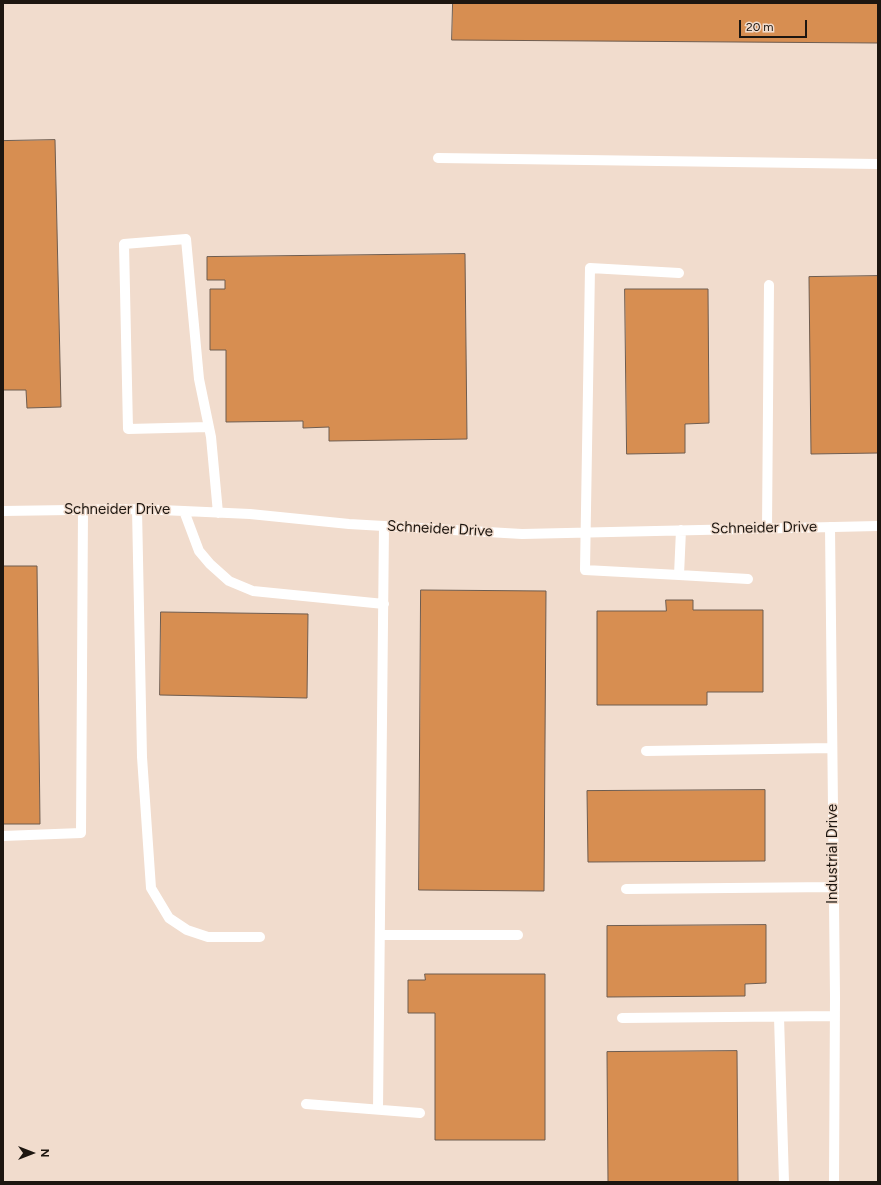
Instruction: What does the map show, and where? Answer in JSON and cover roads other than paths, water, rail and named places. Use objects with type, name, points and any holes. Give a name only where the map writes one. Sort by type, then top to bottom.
[{"type":"lane","points":[[438,158],[878,164]]},
{"type":"lane","points":[[209,427],[128,429],[124,244],[186,239],[199,380],[209,427],[218,513]]},
{"type":"lane","points":[[679,274],[590,268],[586,532],[584,570],[748,579]]},
{"type":"lane","points":[[768,528],[769,285]]},
{"type":"lane","points":[[137,509],[142,757],[151,888],[169,918],[187,930],[208,937],[260,937]]},
{"type":"lane","name":"Schneider Drive","points":[[3,510],[137,509],[184,511],[384,526],[522,534],[878,526]]},
{"type":"lane","points":[[3,836],[81,833],[83,510]]},
{"type":"lane","points":[[184,511],[199,551],[210,564],[229,581],[253,591],[384,604]]},
{"type":"lane","points":[[378,1109],[384,526]]},
{"type":"lane","name":"Industrial Drive","points":[[830,527],[835,1016],[834,1182]]},
{"type":"lane","points":[[679,575],[680,530]]},
{"type":"lane","points":[[646,751],[832,748]]},
{"type":"lane","points":[[626,889],[834,887]]},
{"type":"lane","points":[[380,935],[518,935]]},
{"type":"lane","points":[[779,1016],[784,1182]]},
{"type":"lane","points":[[622,1018],[835,1016]]},
{"type":"lane","points":[[306,1104],[420,1113]]}]
